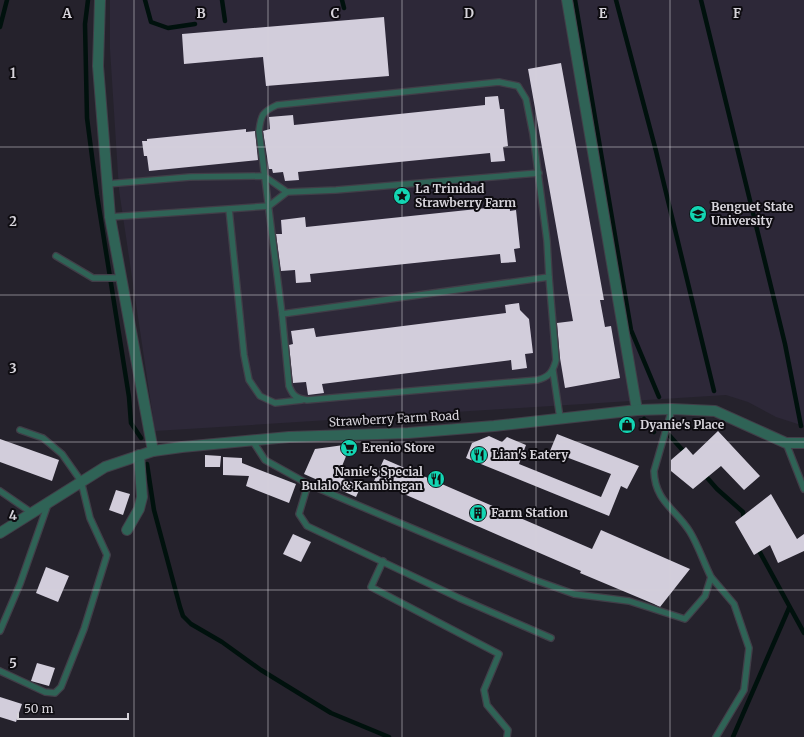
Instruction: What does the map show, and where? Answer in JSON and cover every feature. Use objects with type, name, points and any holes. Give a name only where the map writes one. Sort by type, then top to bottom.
[{"type":"street","points":[[100,0],[98,35],[100,98],[110,217],[118,278],[153,451]]},
{"type":"street","points":[[567,0],[637,410]]},
{"type":"street","name":"Strawberry Farm Road","points":[[0,533],[105,467],[153,451],[252,440],[408,433],[637,410],[672,409],[715,411],[786,443],[804,443]]},
{"type":"street","points":[[127,530],[138,509],[142,497],[140,455]]},
{"type":"lane","points":[[307,400],[297,398],[292,394],[289,386],[270,206],[264,176],[259,131],[260,117],[267,109],[277,105],[499,82],[518,86],[526,99],[539,173],[556,360],[553,371],[560,418]]},
{"type":"lane","points":[[110,217],[270,206],[287,192],[336,190],[539,173]]},
{"type":"lane","points":[[107,184],[190,177],[264,176],[287,192]]},
{"type":"lane","points":[[229,209],[244,355],[250,380],[260,396],[275,403],[537,380],[546,377],[553,371]]},
{"type":"lane","points":[[56,256],[93,278],[118,278]]},
{"type":"lane","points":[[282,314],[549,277]]},
{"type":"lane","points":[[672,409],[654,471],[654,481],[657,491],[667,506],[690,532],[710,577],[734,604],[749,648],[744,690],[716,737]]},
{"type":"lane","points":[[0,671],[45,692],[55,693],[61,687],[84,628],[108,555],[90,518],[81,481],[62,454],[43,438],[20,430]]},
{"type":"lane","points":[[252,440],[264,460],[308,484],[532,579],[574,594],[629,601],[685,619],[705,596],[710,577]]},
{"type":"lane","points":[[786,443],[804,489]]},
{"type":"lane","points":[[308,484],[299,514],[307,526],[459,598],[551,638]]},
{"type":"lane","points":[[0,491],[32,513]]},
{"type":"lane","points":[[0,631],[20,584],[49,502]]},
{"type":"lane","points":[[383,561],[371,587],[499,654],[484,690],[487,704],[508,730],[507,737]]},
{"type":"shaded area","points":[[110,0],[804,0],[804,426],[776,417],[748,402],[726,395],[155,431],[119,190],[110,49]]},
{"type":"building","points":[[384,17],[389,76],[266,86],[263,57],[184,64],[182,34]]},
{"type":"building","points":[[561,63],[604,300],[600,300],[605,327],[611,326],[620,378],[565,388],[560,358],[557,323],[573,321],[528,69]]},
{"type":"building","points":[[498,96],[500,109],[504,109],[508,146],[503,147],[505,161],[491,162],[490,153],[298,172],[299,180],[285,181],[283,172],[273,173],[272,169],[269,169],[263,131],[270,129],[269,117],[293,115],[294,125],[485,105],[485,97]]},
{"type":"building","points":[[246,129],[246,132],[255,131],[258,160],[149,171],[147,156],[144,156],[142,141],[147,141],[147,139]]},
{"type":"building","points":[[509,198],[510,211],[516,210],[520,248],[514,249],[516,262],[501,263],[500,254],[310,274],[311,282],[296,283],[295,270],[281,271],[276,234],[282,234],[281,220],[305,217],[306,227],[496,207],[495,199]]},
{"type":"building","points":[[519,303],[520,310],[529,319],[533,353],[525,354],[527,368],[512,370],[511,360],[322,384],[324,393],[308,395],[306,382],[293,383],[289,345],[293,344],[291,331],[314,328],[316,337],[506,313],[505,305]]},
{"type":"building","points":[[718,431],[760,476],[744,490],[721,466],[693,489],[671,471],[671,460],[686,447],[693,455]]},
{"type":"building","points":[[557,434],[639,466],[627,489],[621,486],[609,516],[466,458],[472,443],[489,436],[502,442],[507,437],[526,445],[519,464],[601,497],[611,474],[550,451]]},
{"type":"building","points":[[0,439],[59,460],[52,481],[0,462]]},
{"type":"building","points":[[351,444],[338,476],[361,486],[356,497],[304,474],[315,449]]},
{"type":"building","points":[[205,455],[221,456],[220,467],[205,467]]},
{"type":"building","points":[[223,457],[242,458],[242,463],[296,484],[289,503],[246,486],[249,476],[223,475]]},
{"type":"building","points":[[384,459],[592,549],[601,530],[690,569],[660,607],[374,481]]},
{"type":"building","points":[[116,490],[130,494],[123,515],[109,510]]},
{"type":"building","points":[[771,494],[797,539],[804,534],[804,551],[778,563],[770,545],[754,555],[735,522]]},
{"type":"building","points":[[293,534],[311,542],[301,562],[283,554]]},
{"type":"building","points":[[46,567],[69,576],[58,602],[36,593]]},
{"type":"building","points":[[37,663],[55,668],[49,686],[31,681]]},
{"type":"building","points":[[0,697],[22,704],[16,722],[0,717]]},
{"type":"waterway","points":[[0,27],[7,0]]},
{"type":"waterway","points":[[88,0],[85,24],[87,118],[97,195],[129,397],[131,423],[141,438]]},
{"type":"waterway","points":[[145,0],[151,22],[168,28],[195,24]]},
{"type":"waterway","points":[[222,0],[225,21]]},
{"type":"waterway","points":[[342,0],[344,8]]},
{"type":"waterway","points":[[575,0],[631,330],[659,397]]},
{"type":"waterway","points":[[616,0],[656,151],[714,391]]},
{"type":"waterway","points":[[701,0],[785,344],[801,426]]},
{"type":"waterway","points":[[644,419],[654,432]]},
{"type":"waterway","points":[[669,435],[686,454]]},
{"type":"waterway","points":[[147,464],[154,510],[183,616],[191,624],[222,642],[261,670],[331,713],[389,737]]},
{"type":"waterway","points":[[703,473],[717,489],[743,512],[744,521]]},
{"type":"waterway","points":[[757,547],[804,633]]},
{"type":"waterway","points":[[733,737],[789,608]]},
{"type":"place","name":"La Trinidad Strawberry Farm","points":[[402,196]]},
{"type":"place","name":"Benguet State University","points":[[698,214]]},
{"type":"place","name":"Dyanie's Place","points":[[627,425]]},
{"type":"place","name":"Erenio Store","points":[[349,448]]},
{"type":"place","name":"Lian's Eatery","points":[[479,455]]},
{"type":"place","name":"Nanie's Special Bulalo & Kambingan","points":[[436,479]]},
{"type":"place","name":"Farm Station","points":[[478,513]]}]
